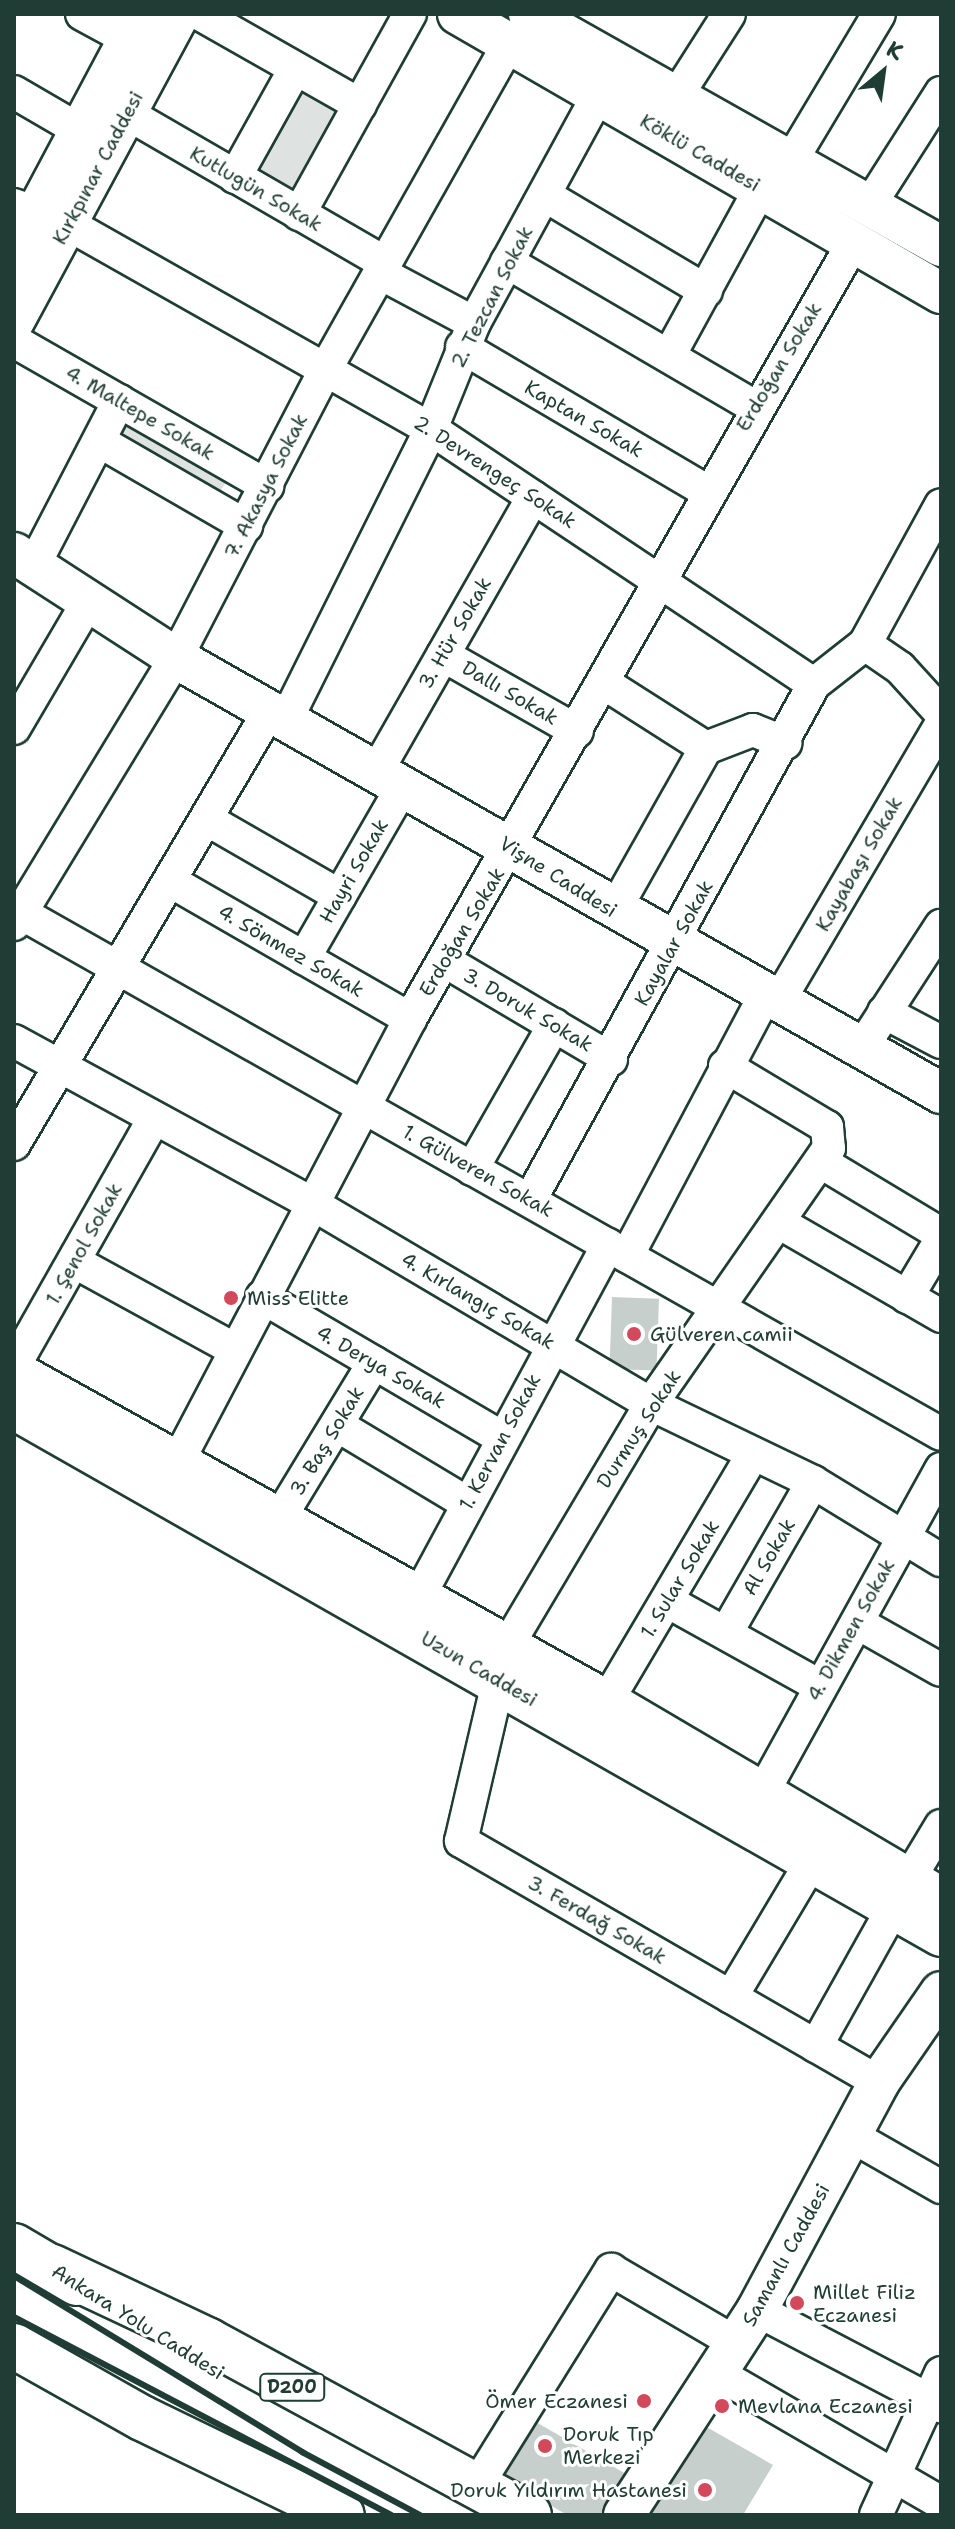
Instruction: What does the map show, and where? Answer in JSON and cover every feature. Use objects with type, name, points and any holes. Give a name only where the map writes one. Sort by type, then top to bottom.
[{"type":"highway","name":"Ankara Yolu Caddesi","points":[[14,2246],[52,2267],[201,2364],[474,2501]]},
{"type":"highway","points":[[14,2346],[142,2418],[342,2515]]},
{"type":"highway","points":[[142,2418],[285,2515]]},
{"type":"highway","name":"D200","points":[[474,2501],[529,2515]]},
{"type":"main road","name":"Kırkpınar Caddesi","points":[[14,321],[39,215],[128,114],[179,14]]},
{"type":"main road","name":"Köklü Caddesi","points":[[458,14],[519,28],[676,97],[941,246]]},
{"type":"main road","name":"Kırkpınar Caddesi","points":[[14,255],[39,215],[135,26]]},
{"type":"main road","name":"Köklü Caddesi","points":[[519,28],[599,94],[941,293]]},
{"type":"main road","name":"Vişne Caddesi","points":[[21,566],[81,614],[176,658]]},
{"type":"main road","name":"Vişne Caddesi","points":[[21,566],[176,658],[391,777],[672,945],[940,1089]]},
{"type":"main road","name":"Uzun Caddesi","points":[[14,1369],[418,1598],[501,1663],[607,1701],[763,1792],[914,1895],[941,1936]]},
{"type":"main road","name":"Uzun Caddesi","points":[[14,1409],[501,1663],[812,1861],[914,1895]]},
{"type":"main road","name":"Samanlı Caddesi","points":[[624,2515],[737,2342],[879,2082],[941,1992]]},
{"type":"street","points":[[82,14],[135,26]]},
{"type":"street","points":[[200,14],[360,105]]},
{"type":"street","points":[[299,214],[410,14]]},
{"type":"street","points":[[676,97],[729,14]]},
{"type":"street","points":[[791,161],[879,14]]},
{"type":"street","name":"7. Akasya Sokak","points":[[16,916],[176,658],[325,370],[519,28]]},
{"type":"street","points":[[235,177],[295,69]]},
{"type":"street","points":[[14,92],[81,131]]},
{"type":"street","points":[[869,206],[941,93]]},
{"type":"street","name":"2. Tezcan Sokak","points":[[14,1144],[208,820],[278,714],[431,429],[468,335],[599,94]]},
{"type":"street","name":"Kutlugün Sokak","points":[[128,114],[299,214],[382,268],[468,335]]},
{"type":"street","points":[[670,354],[761,188]]},
{"type":"street","points":[[546,196],[706,291]]},
{"type":"street","name":"2. Devrengeç Sokak","points":[[39,215],[431,429],[658,576],[814,684]]},
{"type":"street","name":"Erdoğan Sokak","points":[[178,1461],[234,1349],[410,1019],[512,848],[706,491],[853,243]]},
{"type":"street","points":[[507,262],[670,354],[755,407]]},
{"type":"street","name":"Kaptan Sokak","points":[[468,335],[706,491]]},
{"type":"street","name":"4. Maltepe Sokak","points":[[14,341],[267,486]]},
{"type":"street","points":[[21,566],[99,441],[119,401]]},
{"type":"street","points":[[99,441],[246,526]]},
{"type":"street","name":"3. Hür Sokak","points":[[391,777],[443,655],[533,497]]},
{"type":"street","points":[[814,684],[865,644],[941,505]]},
{"type":"street","points":[[15,726],[81,614]]},
{"type":"street","points":[[865,644],[900,668],[941,713]]},
{"type":"street","name":"Dallı Sokak","points":[[443,655],[577,731]]},
{"type":"street","points":[[604,683],[706,748]]},
{"type":"street","name":"Kayalar Sokak","points":[[530,1200],[786,743],[814,684]]},
{"type":"street","name":"Kayabaşı Sokak","points":[[771,1000],[941,725]]},
{"type":"street","points":[[614,911],[706,748],[753,730],[786,743]]},
{"type":"street","name":"Hayri Sokak","points":[[304,958],[340,896],[391,777]]},
{"type":"street","points":[[208,820],[340,896]]},
{"type":"street","name":"4. Sönmez Sokak","points":[[172,882],[410,1019]]},
{"type":"street","name":"1. Gülveren Sokak","points":[[16,916],[363,1105],[941,1434]]},
{"type":"street","points":[[861,1049],[941,926]]},
{"type":"street","name":"3. Doruk Sokak","points":[[445,961],[611,1059]]},
{"type":"street","name":"1. Kervan Sokak","points":[[418,1598],[501,1437],[553,1345],[618,1251],[725,1066],[771,1000]]},
{"type":"street","points":[[884,1012],[941,1042]]},
{"type":"street","points":[[472,1169],[554,1025]]},
{"type":"street","name":"4. Kırlangıç Sokak","points":[[14,1041],[153,1120],[311,1203],[651,1404],[752,1456],[813,1482],[941,1560]]},
{"type":"street","name":"Durmuş Sokak","points":[[501,1663],[651,1404],[722,1311],[829,1148],[827,1127],[725,1066]]},
{"type":"street","name":"1. Şenol Sokak","points":[[14,1369],[153,1120]]},
{"type":"street","points":[[821,1162],[941,1237],[907,1297]]},
{"type":"street","points":[[780,1223],[941,1316]]},
{"type":"street","points":[[75,1262],[234,1349]]},
{"type":"street","name":"4. Derya Sokak","points":[[262,1297],[501,1437]]},
{"type":"street","name":"3. Baş Sokak","points":[[279,1519],[374,1363]]},
{"type":"street","points":[[337,1425],[467,1503]]},
{"type":"street","name":"1. Sular Sokak","points":[[607,1701],[752,1456]]},
{"type":"street","name":"4. Dikmen Sokak","points":[[763,1792],[941,1469]]},
{"type":"street","name":"Al Sokak","points":[[726,1633],[813,1482]]},
{"type":"street","points":[[667,1601],[820,1686]]},
{"type":"street","points":[[858,1623],[941,1670]]},
{"type":"street","name":"3. Ferdağ Sokak","points":[[501,1663],[461,1841],[879,2082]]},
{"type":"street","points":[[816,2046],[914,1895],[941,1826]]},
{"type":"street","points":[[731,1997],[812,1861]]},
{"type":"street","points":[[852,2136],[941,2187]]},
{"type":"street","points":[[474,2501],[611,2270],[737,2342],[896,2477],[941,2503]]},
{"type":"street","points":[[737,2342],[937,2393],[876,2515]]},
{"type":"shaded area","points":[[298,85],[342,109],[294,196],[250,172]]},
{"type":"shaded area","points":[[123,410],[231,472],[216,499],[108,437]]},
{"type":"building","name":"Gülveren camii","points":[[612,1297],[659,1299],[656,1371],[609,1369]]},
{"type":"building","name":"Doruk Tıp Merkezi","points":[[529,2418],[626,2474],[602,2515],[567,2515],[498,2474]]},
{"type":"building","name":"Doruk Yıldırım Hastanesi","points":[[696,2421],[773,2465],[743,2515],[635,2515]]},
{"type":"railway","points":[[14,2276],[302,2452],[420,2515]]},
{"type":"railway","points":[[14,2317],[391,2515]]},
{"type":"place","name":"Miss Elitte","points":[[231,1298]]},
{"type":"place","name":"Gülveren camii","points":[[634,1334]]},
{"type":"place","name":"Millet Filiz Eczanesi","points":[[797,2303]]},
{"type":"place","name":"Ömer Eczanesi","points":[[644,2401]]},
{"type":"place","name":"Mevlana Eczanesi","points":[[722,2406]]},
{"type":"place","name":"Doruk Tıp Merkezi","points":[[545,2446]]},
{"type":"place","name":"Doruk Yıldırım Hastanesi","points":[[705,2490]]}]
